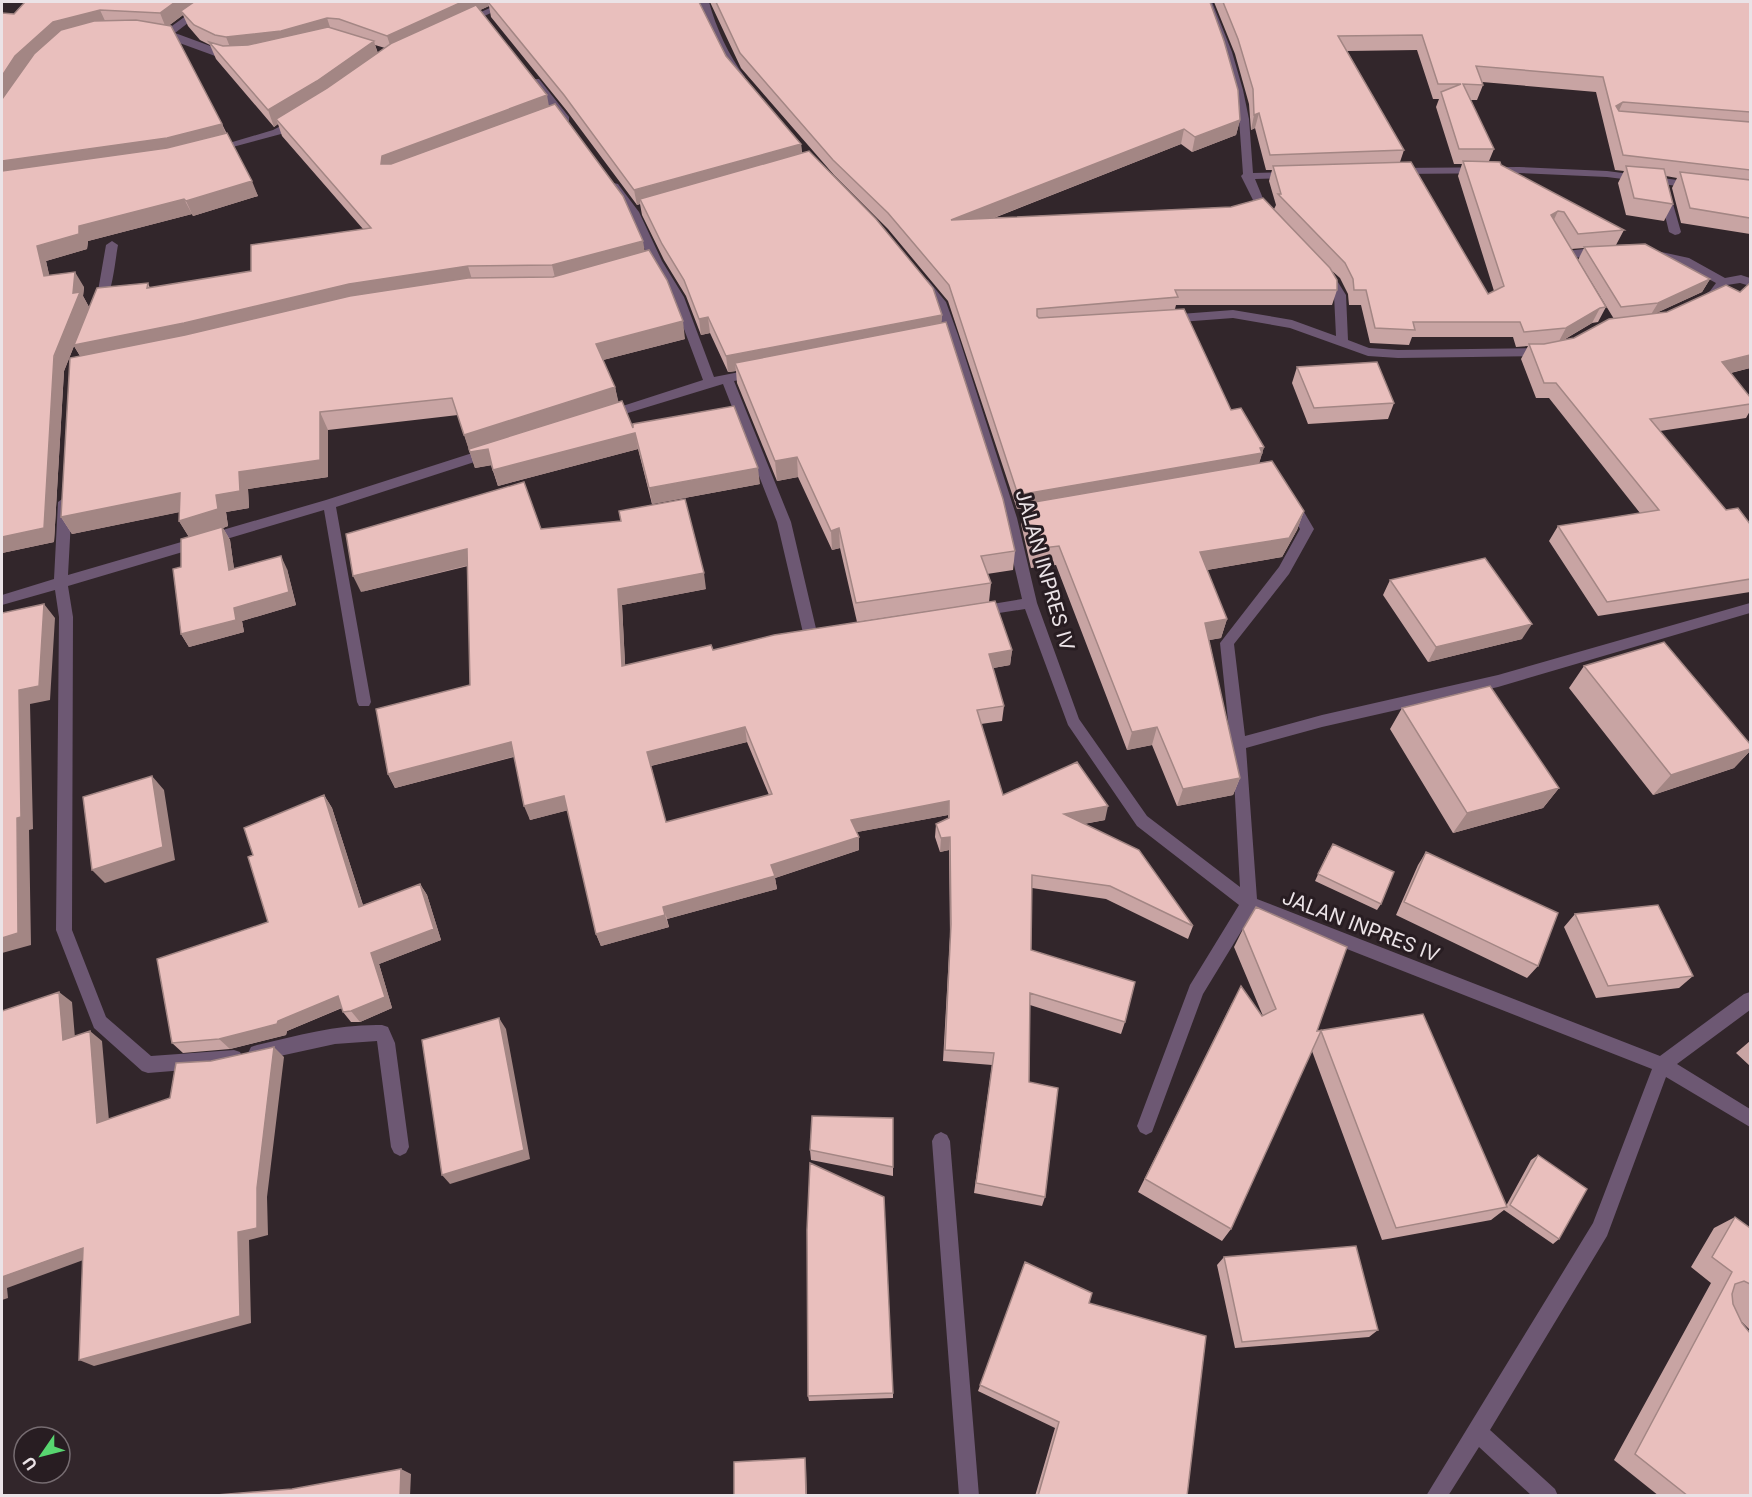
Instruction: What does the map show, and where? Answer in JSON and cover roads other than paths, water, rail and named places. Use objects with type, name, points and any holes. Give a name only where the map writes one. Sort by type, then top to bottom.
[{"type":"street","points":[[169,33],[210,2]]},
{"type":"street","points":[[452,28],[485,18],[510,2]]},
{"type":"street","points":[[704,2],[709,19],[734,70],[748,87]]},
{"type":"street","points":[[1207,2],[1228,55],[1242,105],[1246,176],[1262,207],[1276,222]]},
{"type":"street","points":[[148,32],[169,33],[217,54],[242,56]]},
{"type":"street","points":[[525,68],[555,116],[574,131]]},
{"type":"street","points":[[205,151],[277,132],[303,117]]},
{"type":"street","points":[[1389,171],[1519,170],[1607,174],[1706,186]]},
{"type":"street","points":[[1246,176],[1299,174]]},
{"type":"street","points":[[607,176],[639,210],[650,263],[678,297],[710,382]]},
{"type":"street","points":[[1662,182],[1675,232]]},
{"type":"street","points":[[92,321],[104,291],[112,245]]},
{"type":"street","points":[[1567,256],[1620,251],[1668,254],[1702,267],[1723,282]]},
{"type":"street","points":[[1319,265],[1332,280],[1340,295],[1342,343]]},
{"type":"street","name":"JALAN INPRES IV","points":[[918,276],[940,302],[947,336],[1015,517],[1030,603],[1073,721],[1142,821],[1249,903],[1662,1065],[1750,1119]]},
{"type":"street","points":[[1693,306],[1714,294],[1723,282],[1741,279],[1750,282]]},
{"type":"street","points":[[1149,320],[1233,314],[1292,324],[1368,352],[1536,354],[1553,350]]},
{"type":"street","points":[[586,422],[710,382],[772,370]]},
{"type":"street","points":[[728,379],[784,522],[811,637]]},
{"type":"street","points":[[2,600],[329,504],[508,447]]},
{"type":"street","points":[[1146,1126],[1196,990],[1249,903],[1242,779],[1227,643],[1287,566],[1307,529],[1284,487]]},
{"type":"street","points":[[66,488],[61,582],[66,617],[64,930],[100,1022],[148,1065],[230,1059],[314,1040],[371,1032],[382,1033],[386,1043],[400,1147]]},
{"type":"street","points":[[329,504],[364,702]]},
{"type":"street","points":[[961,614],[1030,603]]},
{"type":"street","points":[[1238,744],[1322,721],[1498,681],[1750,608]]},
{"type":"street","points":[[1436,1496],[1478,1432],[1600,1228],[1662,1065],[1750,1000]]},
{"type":"street","points":[[941,1141],[969,1496]]},
{"type":"street","points":[[1478,1432],[1548,1496]]}]
